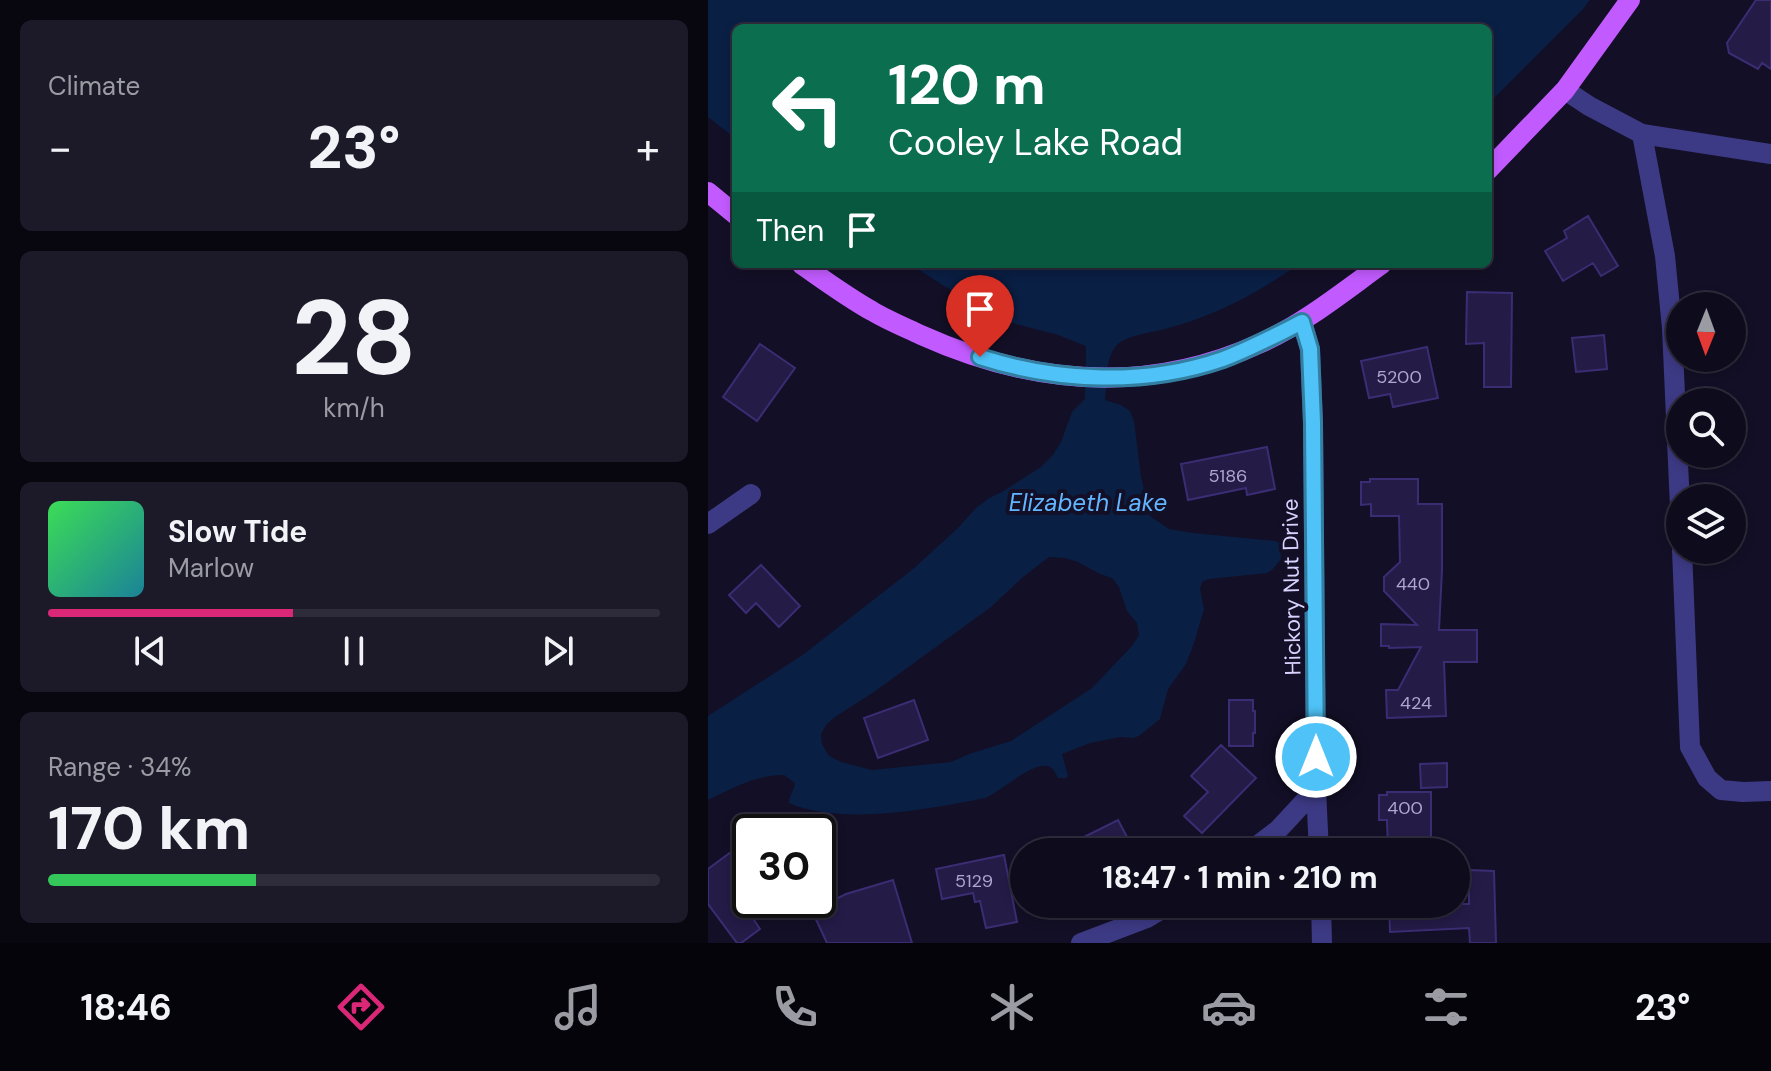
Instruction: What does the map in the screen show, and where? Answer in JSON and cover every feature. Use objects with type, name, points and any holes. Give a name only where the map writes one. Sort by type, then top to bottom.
[{"type":"main road","points":[[1492,166],[1565,90],[1630,0]]},
{"type":"main road","points":[[708,192],[732,212]]},
{"type":"main road","points":[[807,268],[873,312],[950,348],[1009,367],[1076,377],[1171,372],[1222,359],[1302,322],[1376,268]]},
{"type":"street","points":[[1565,90],[1642,134],[1771,154]]},
{"type":"street","points":[[1642,134],[1665,256],[1672,328],[1679,484]]},
{"type":"street","name":"Hickory Nut Drive","points":[[1302,322],[1310,349],[1313,423],[1318,838]]},
{"type":"street","points":[[708,524],[751,494]]},
{"type":"street","points":[[1683,564],[1690,747],[1707,778],[1721,790],[1771,791]]},
{"type":"street","points":[[1267,838],[1316,789]]},
{"type":"street","points":[[1081,943],[1147,918]]},
{"type":"street","points":[[1321,918],[1322,943]]},
{"type":"water","points":[[708,0],[1590,0],[1492,100],[1492,24],[732,24],[732,136],[708,117]]},
{"type":"water","name":"Elizabeth Lake","points":[[916,268],[1293,268],[1216,312],[1120,343],[1110,358],[1105,400],[1130,411],[1134,421],[1150,516],[1169,529],[1275,541],[1280,543],[1281,559],[1267,573],[1202,582],[1200,589],[1204,609],[1194,643],[1186,664],[1168,689],[1160,719],[1139,736],[1090,743],[1062,754],[1066,778],[1058,778],[1051,768],[1043,766],[1026,772],[985,798],[886,813],[834,813],[789,803],[795,783],[784,775],[755,780],[708,800],[708,716],[804,654],[913,569],[976,508],[1041,467],[1053,455],[1072,412],[1085,399],[1086,346],[1008,322]],"holes":[[[1049,557],[1078,562],[1112,578],[1119,587],[1127,611],[1137,623],[1139,635],[1092,688],[1011,741],[951,762],[872,770],[829,756],[822,744],[821,734],[835,717],[991,607]]]},
{"type":"building","points":[[1756,0],[1771,0],[1771,69],[1762,63],[1758,69],[1729,53],[1727,43]]},
{"type":"building","points":[[1588,216],[1618,266],[1601,276],[1593,263],[1563,281],[1545,251],[1567,238],[1564,231]]},
{"type":"building","points":[[1467,292],[1512,293],[1511,387],[1484,387],[1484,343],[1466,344]]},
{"type":"building","points":[[1604,335],[1607,369],[1576,372],[1572,338]]},
{"type":"building","points":[[760,344],[795,368],[757,421],[723,397]]},
{"type":"building","points":[[1427,347],[1438,398],[1393,407],[1390,394],[1369,398],[1361,361]]},
{"type":"building","points":[[1267,447],[1275,489],[1247,495],[1246,488],[1188,500],[1181,464]]},
{"type":"building","points":[[1370,479],[1418,479],[1418,504],[1442,504],[1439,630],[1477,630],[1477,662],[1444,662],[1446,716],[1387,718],[1386,690],[1398,690],[1421,647],[1381,646],[1381,624],[1417,625],[1384,591],[1384,577],[1400,562],[1399,516],[1371,516],[1371,504],[1361,505],[1361,482],[1370,482]]},
{"type":"building","points":[[761,565],[800,606],[779,627],[756,603],[746,613],[729,595]]},
{"type":"building","points":[[914,700],[928,740],[878,758],[864,718]]},
{"type":"building","points":[[1229,700],[1253,700],[1253,746],[1229,746]]},
{"type":"building","points":[[1221,745],[1256,778],[1202,833],[1184,816],[1208,792],[1191,776]]},
{"type":"building","points":[[1447,763],[1447,787],[1421,788],[1420,764]]},
{"type":"building","points":[[1387,792],[1431,792],[1431,838],[1388,838],[1387,820],[1379,820],[1379,795],[1387,795]]},
{"type":"building","points":[[1118,820],[1128,838],[1082,838]]},
{"type":"building","points":[[732,851],[732,918],[758,918],[754,920],[760,929],[741,943],[737,943],[708,904],[708,869]]},
{"type":"building","points":[[1004,855],[1010,886],[1010,918],[1016,918],[1017,922],[986,928],[980,901],[975,902],[973,893],[942,899],[936,869]]},
{"type":"building","points":[[1470,870],[1494,871],[1496,943],[1470,943],[1469,928],[1390,932],[1390,918],[1470,918]]},
{"type":"building","points":[[893,880],[912,943],[827,943],[815,918],[836,918],[836,899]]},
{"type":"route","points":[[980,357],[1009,367],[1076,377],[1171,372],[1222,359],[1302,322],[1310,349],[1313,423],[1316,757]]}]
